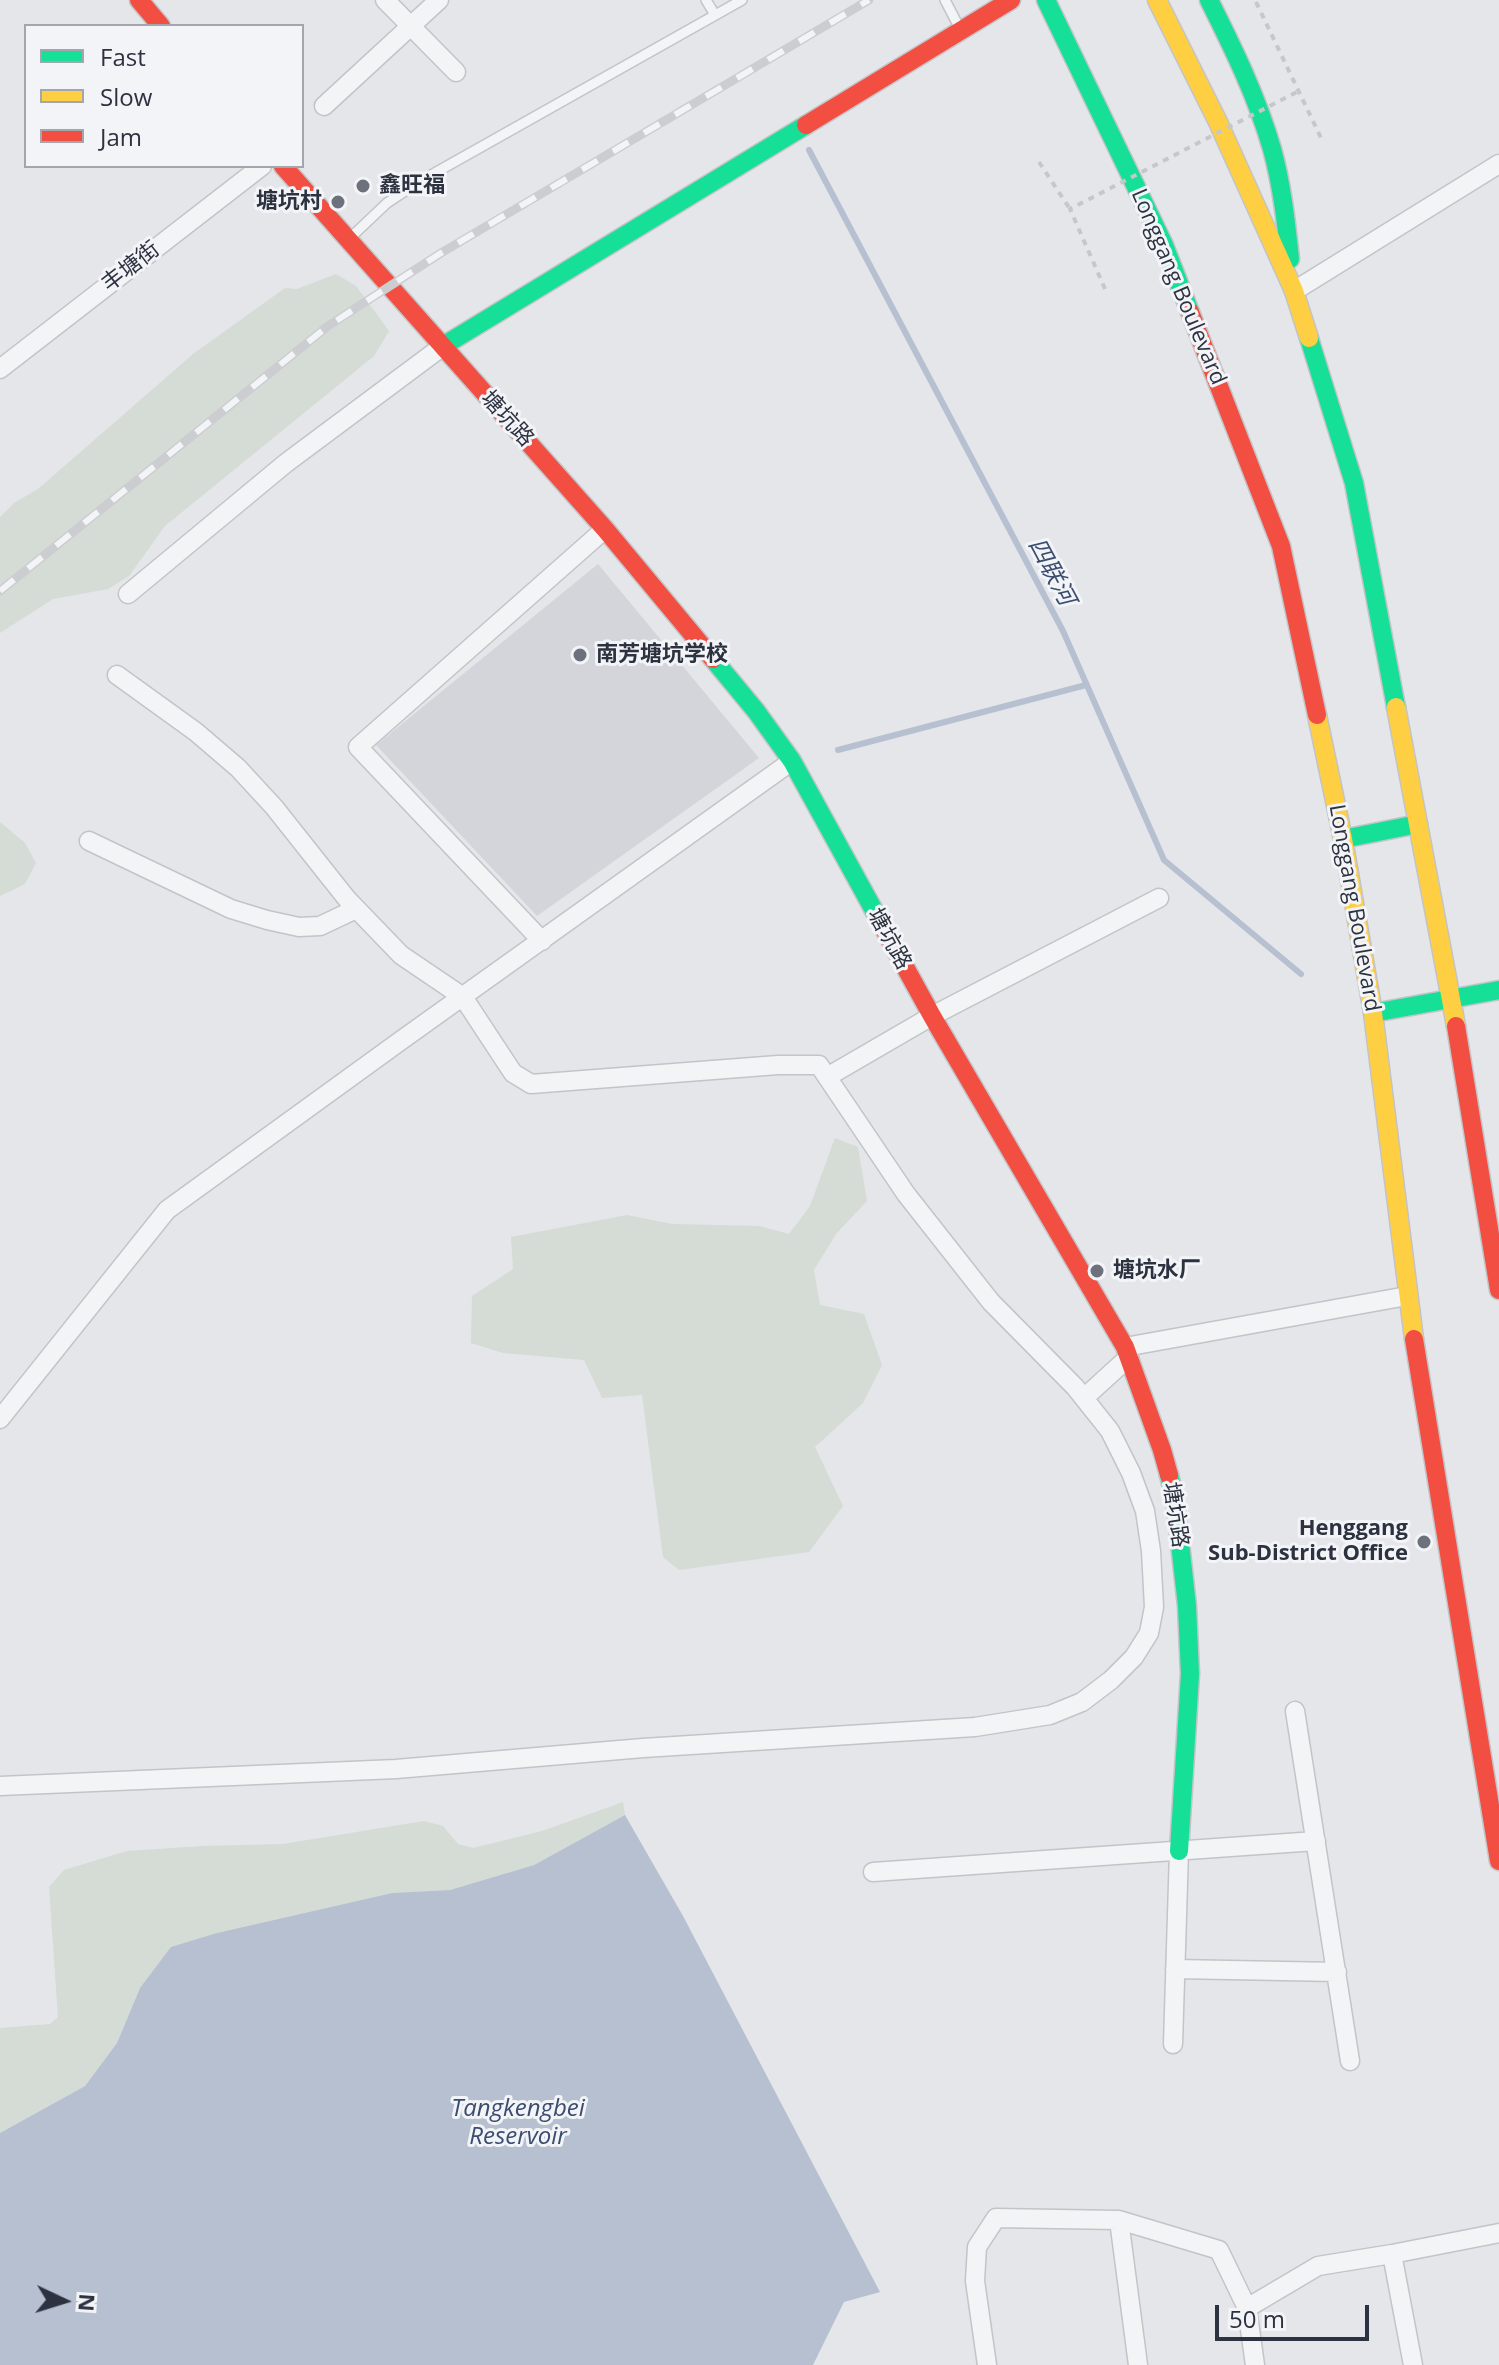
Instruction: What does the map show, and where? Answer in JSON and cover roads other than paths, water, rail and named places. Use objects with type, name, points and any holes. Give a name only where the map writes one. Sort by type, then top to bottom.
[{"type":"main road","points":[[139,0],[159,24]]},
{"type":"main road","points":[[443,346],[1011,0]]},
{"type":"main road","name":"Longgang Boulevard","points":[[1046,0],[1164,245],[1281,546],[1343,839],[1373,1013],[1407,1296],[1495,1807],[1499,1861]]},
{"type":"main road","points":[[1157,0],[1218,122],[1294,291],[1354,483],[1451,999],[1499,1290]]},
{"type":"main road","points":[[1209,0],[1245,74],[1272,149],[1286,222],[1294,291]]},
{"type":"main road","name":"塘坑路","points":[[285,168],[605,529],[756,711],[792,761],[932,1016],[1127,1352],[1162,1450],[1175,1499],[1187,1606],[1190,1674],[1179,1851]]},
{"type":"main road","points":[[1343,839],[1418,824]]},
{"type":"main road","points":[[1373,1013],[1499,990]]},
{"type":"street","points":[[385,0],[456,72]]},
{"type":"street","points":[[324,106],[439,0]]},
{"type":"street","points":[[1294,291],[1499,164]]},
{"type":"street","name":"丰塘街","points":[[0,369],[259,168]]},
{"type":"street","points":[[128,594],[286,463],[443,346]]},
{"type":"street","points":[[542,941],[358,747],[605,529]]},
{"type":"street","points":[[0,1786],[396,1769],[643,1748],[975,1727],[1050,1715],[1082,1702],[1134,1657],[1149,1633],[1154,1607],[1145,1511],[1131,1473],[1110,1431],[1084,1398],[991,1302],[906,1194],[819,1065],[778,1065],[531,1084],[513,1073],[463,997],[401,955],[356,909],[274,807],[238,768],[196,732],[117,675]]},
{"type":"street","points":[[0,1419],[167,1210],[792,761]]},
{"type":"street","points":[[89,841],[231,909],[267,920],[299,927],[320,926],[356,909]]},
{"type":"street","points":[[827,1077],[932,1016],[1159,898]]},
{"type":"street","points":[[1084,1398],[1127,1352],[1407,1296]]},
{"type":"street","points":[[1295,1711],[1350,2061]]},
{"type":"street","points":[[873,1872],[1316,1841]]},
{"type":"street","points":[[1173,2044],[1179,1851]]},
{"type":"street","points":[[1175,1969],[1337,1972]]},
{"type":"street","points":[[987,2365],[975,2281],[977,2247],[996,2218],[1119,2220],[1219,2250],[1247,2308],[1255,2365]]},
{"type":"street","points":[[1119,2220],[1138,2365]]},
{"type":"street","points":[[1247,2308],[1318,2266],[1499,2233]]},
{"type":"street","points":[[1392,2254],[1413,2365]]},
{"type":"lane","points":[[706,0],[715,15]]},
{"type":"lane","points":[[348,239],[387,203],[417,183],[742,0]]},
{"type":"lane","points":[[945,0],[960,30]]},
{"type":"water","name":"Tangkengbei Reservoir","points":[[625,1815],[683,1916],[880,2292],[844,2302],[813,2365],[0,2365],[0,2133],[85,2086],[117,2043],[140,1988],[171,1947],[217,1933],[392,1893],[450,1890],[534,1865]]},
{"type":"waterway","name":"四联河","points":[[809,150],[1063,631],[1164,860],[1301,974]]},
{"type":"waterway","points":[[838,750],[1086,685]]},
{"type":"railway","points":[[0,591],[328,326],[441,253],[869,0]]},
{"type":"place","name":"鑫旺福","points":[[363,186]]},
{"type":"place","name":"塘坑村","points":[[338,202]]},
{"type":"place","name":"南芳塘坑学校","points":[[580,655]]},
{"type":"place","name":"塘坑水厂","points":[[1097,1271]]},
{"type":"place","name":"Henggang Sub-District Office","points":[[1424,1542]]}]
